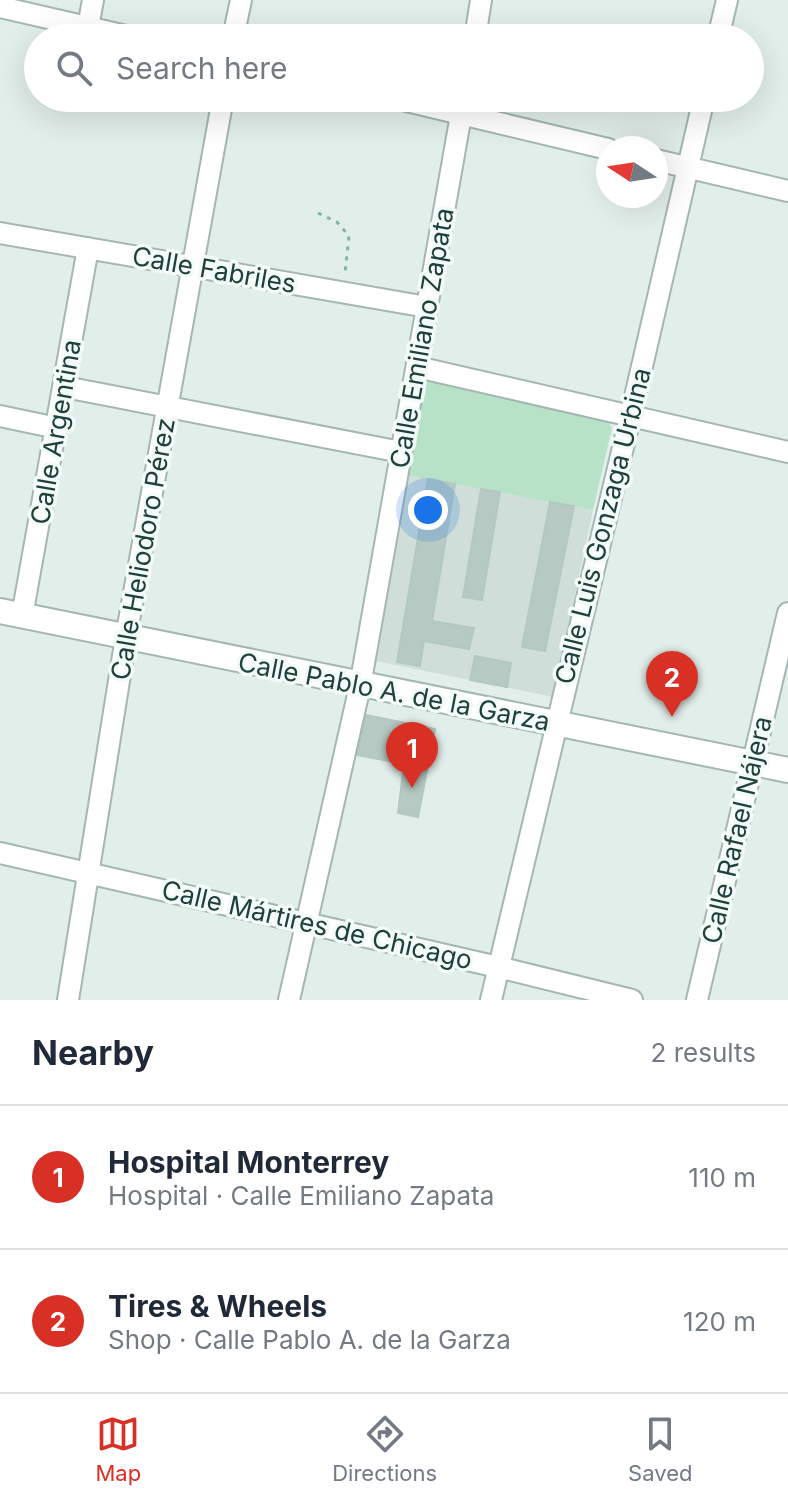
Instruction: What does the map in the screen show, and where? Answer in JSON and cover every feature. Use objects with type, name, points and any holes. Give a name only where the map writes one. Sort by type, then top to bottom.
[{"type":"street","points":[[89,24],[93,0]]},
{"type":"street","points":[[236,24],[241,0]]},
{"type":"street","points":[[477,24],[481,0]]},
{"type":"street","points":[[721,24],[727,0]]},
{"type":"street","points":[[0,7],[75,24]]},
{"type":"street","name":"Calle Heliodoro Pérez","points":[[68,1000],[126,637],[221,112]]},
{"type":"street","name":"Calle Emiliano Zapata","points":[[289,1000],[360,686],[462,112]]},
{"type":"street","points":[[483,112],[596,145]]},
{"type":"street","name":"Calle Luis Gonzaga Urbina","points":[[491,1000],[701,112]]},
{"type":"street","points":[[668,163],[788,191]]},
{"type":"street","name":"Calle Fabriles","points":[[0,233],[427,307]]},
{"type":"street","name":"Calle Argentina","points":[[11,613],[57,428],[88,248]]},
{"type":"street","points":[[417,367],[788,452]]},
{"type":"street","points":[[65,387],[401,452]]},
{"type":"street","points":[[0,416],[57,428]]},
{"type":"street","name":"Calle Pablo A. de la Garza","points":[[11,613],[360,686],[788,770]]},
{"type":"street","name":"Calle Rafael Nájera","points":[[697,1000],[788,613]]},
{"type":"street","name":"Calle Mártires de Chicago","points":[[0,853],[632,1000]]},
{"type":"path","points":[[318,213],[337,222],[349,236],[343,293]]},
{"type":"shaded area","points":[[406,475],[593,510],[553,697],[376,661]]},
{"type":"green space","points":[[434,376],[607,419],[612,428],[593,510],[406,475],[422,384]]},
{"type":"building","points":[[428,479],[455,484],[432,621],[474,628],[469,649],[424,641],[420,666],[397,662]]},
{"type":"building","points":[[481,489],[500,492],[482,600],[463,597]]},
{"type":"building","points":[[550,502],[574,506],[545,651],[522,647]]},
{"type":"building","points":[[475,656],[511,663],[507,687],[470,680]]},
{"type":"building","points":[[366,715],[435,729],[418,817],[398,813],[404,764],[357,755]]},
{"type":"place","name":"Tires & Wheels","points":[[672,717]]},
{"type":"place","name":"Hospital Monterrey","points":[[412,788]]}]
